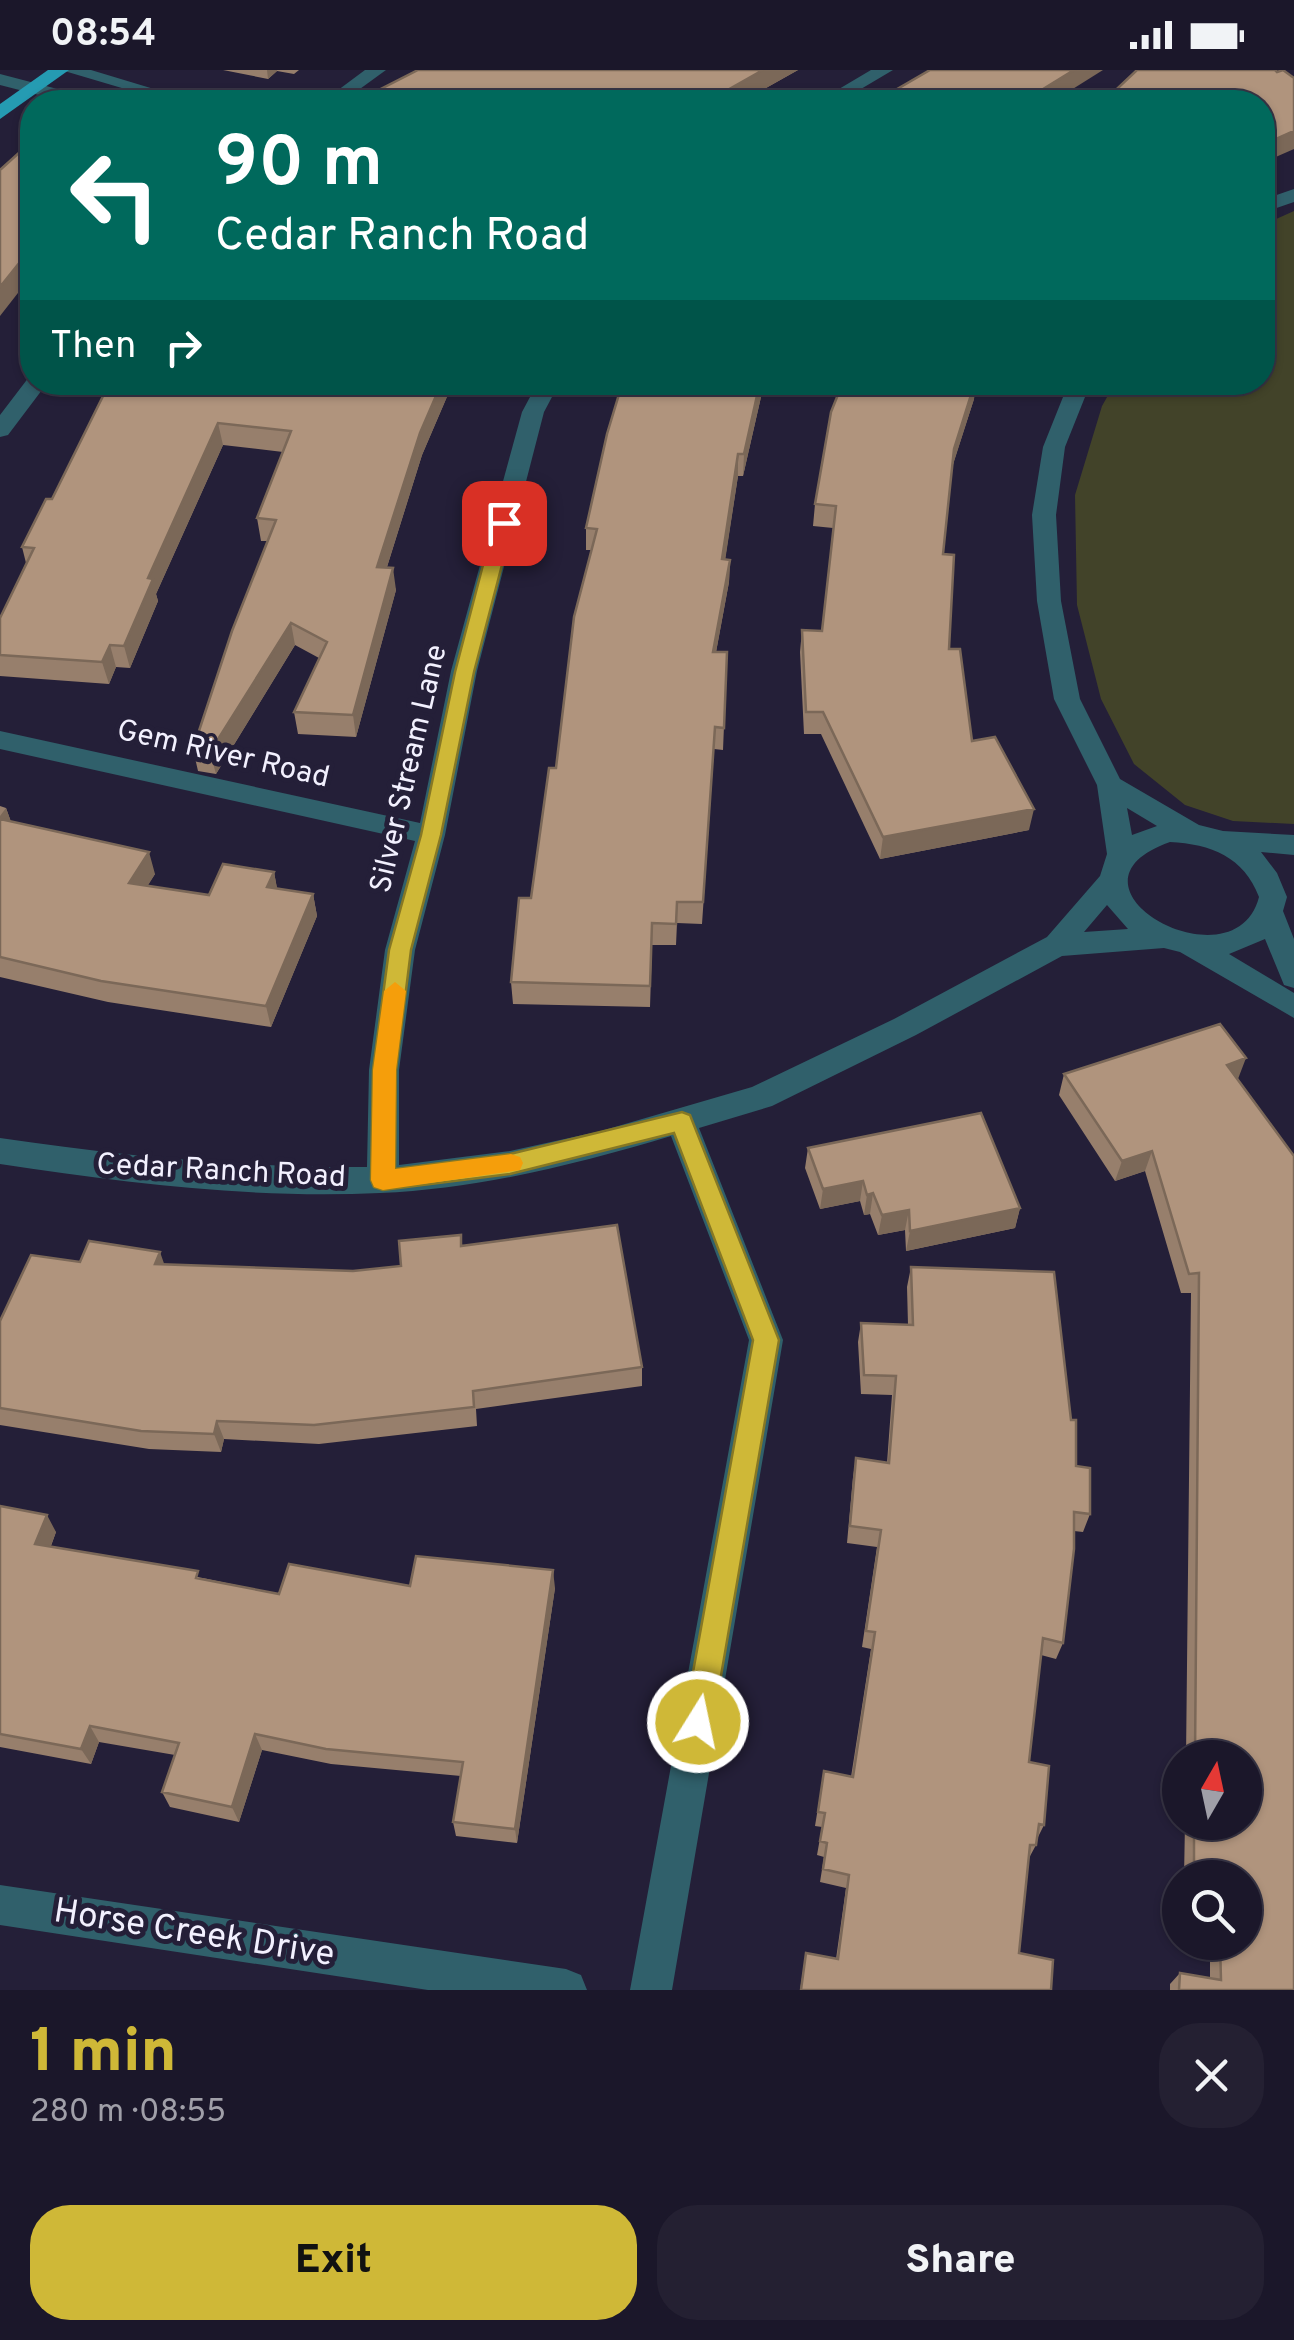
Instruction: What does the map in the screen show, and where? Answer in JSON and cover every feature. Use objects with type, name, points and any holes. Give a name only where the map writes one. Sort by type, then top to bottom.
[{"type":"main road","points":[[31,90],[60,70]]},
{"type":"street","points":[[70,70],[144,90]]},
{"type":"street","points":[[348,90],[377,70]]},
{"type":"street","points":[[848,90],[884,70]]},
{"type":"street","points":[[0,80],[41,90]]},
{"type":"street","points":[[0,430],[27,395]]},
{"type":"street","name":"Silver Stream Lane","points":[[383,1180],[384,1070],[400,950],[431,835],[464,672],[533,412],[542,395]]},
{"type":"street","points":[[1075,395],[1054,446],[1044,515],[1049,601],[1067,699],[1110,785],[1121,906],[1132,919],[1294,1007]]},
{"type":"street","name":"Gem River Road","points":[[0,740],[431,835]]},
{"type":"street","points":[[1110,785],[1190,832],[1220,839],[1294,845]]},
{"type":"street","points":[[1117,867],[1150,836],[1190,832]]},
{"type":"street","points":[[1220,839],[1262,870],[1279,897],[1294,976]]},
{"type":"street","name":"Cedar Ranch Road","points":[[0,1151],[128,1170],[287,1181],[383,1180],[510,1164],[682,1121],[761,1097],[904,1027],[1057,945],[1117,867]]},
{"type":"street","points":[[1177,942],[1232,943],[1249,936],[1279,897]]},
{"type":"street","name":"Cedar Ranch Road","points":[[1057,945],[1177,942]]},
{"type":"street","points":[[651,1990],[766,1340],[682,1121]]},
{"type":"street","name":"Horse Creek Drive","points":[[0,1905],[566,1990]]},
{"type":"green space","points":[[1294,211],[1294,824],[1233,821],[1185,805],[1134,764],[1101,699],[1077,605],[1075,495],[1108,395],[1275,395],[1275,220]]},
{"type":"building","points":[[418,70],[763,70],[728,90],[379,90]]},
{"type":"building","points":[[930,70],[1074,70],[1042,90],[896,90]]},
{"type":"building","points":[[1137,70],[1283,70],[1294,78],[1294,131],[1275,139],[1275,90],[1116,90]]},
{"type":"building","points":[[20,152],[20,262],[0,287],[0,170]]},
{"type":"building","points":[[104,395],[436,395],[420,433],[377,567],[393,568],[353,715],[294,712],[327,642],[291,623],[210,752],[193,749],[232,631],[276,520],[257,518],[291,431],[218,423],[148,578],[153,579],[124,646],[110,645],[102,662],[0,655],[0,618],[34,548],[22,547],[46,499],[52,499]]},
{"type":"building","points":[[619,395],[757,395],[744,454],[738,454],[722,559],[730,560],[713,652],[727,652],[724,728],[715,727],[703,902],[677,902],[676,924],[652,923],[650,986],[511,982],[519,898],[531,898],[549,768],[556,768],[574,617],[597,529],[586,528]]},
{"type":"building","points":[[838,395],[971,395],[954,449],[943,554],[954,555],[949,649],[960,649],[972,741],[995,737],[1034,809],[883,837],[823,712],[806,712],[802,630],[822,631],[836,506],[815,504],[831,412]]},
{"type":"building","points":[[0,819],[149,852],[129,883],[209,895],[223,864],[274,872],[267,887],[313,894],[266,1006],[101,981],[0,957]]},
{"type":"building","points":[[1220,1024],[1246,1058],[1227,1065],[1294,1156],[1294,1990],[1179,1990],[1180,1973],[1221,1980],[1220,1960],[1262,1960],[1262,1860],[1194,1860],[1194,1840],[1262,1840],[1262,1740],[1195,1740],[1199,1273],[1189,1274],[1152,1151],[1122,1161],[1064,1074]]},
{"type":"building","points":[[981,1113],[1020,1208],[910,1231],[909,1210],[882,1215],[873,1193],[867,1195],[863,1181],[823,1189],[808,1148]]},
{"type":"building","points":[[617,1225],[642,1367],[473,1391],[474,1407],[314,1425],[217,1421],[214,1434],[141,1431],[0,1408],[0,1321],[31,1255],[80,1262],[89,1241],[160,1252],[155,1264],[353,1271],[401,1266],[399,1241],[461,1235],[461,1246]]},
{"type":"building","points":[[911,1267],[1054,1272],[1071,1420],[1076,1420],[1076,1466],[1090,1468],[1090,1514],[1074,1512],[1074,1549],[1063,1643],[1043,1638],[1029,1762],[1049,1766],[1044,1825],[1039,1824],[1036,1845],[1030,1845],[1019,1953],[1053,1960],[1051,1990],[801,1990],[806,1953],[838,1959],[849,1875],[823,1869],[827,1843],[820,1841],[825,1813],[818,1812],[824,1771],[853,1777],[875,1632],[866,1631],[881,1530],[850,1526],[856,1458],[889,1463],[896,1376],[864,1375],[861,1323],[913,1325]]},
{"type":"building","points":[[0,1506],[47,1515],[35,1544],[198,1571],[196,1578],[279,1594],[289,1564],[410,1586],[416,1556],[553,1570],[515,1829],[453,1822],[463,1762],[326,1749],[255,1734],[232,1807],[162,1792],[179,1743],[90,1726],[81,1749],[0,1734]]},
{"type":"slow traffic","points":[[395,991],[384,1070],[383,1180],[511,1163]]},
{"type":"route","points":[[504,523],[464,672],[431,835],[400,950],[384,1070],[383,1180],[510,1164],[682,1121],[766,1340],[698,1722]]}]
